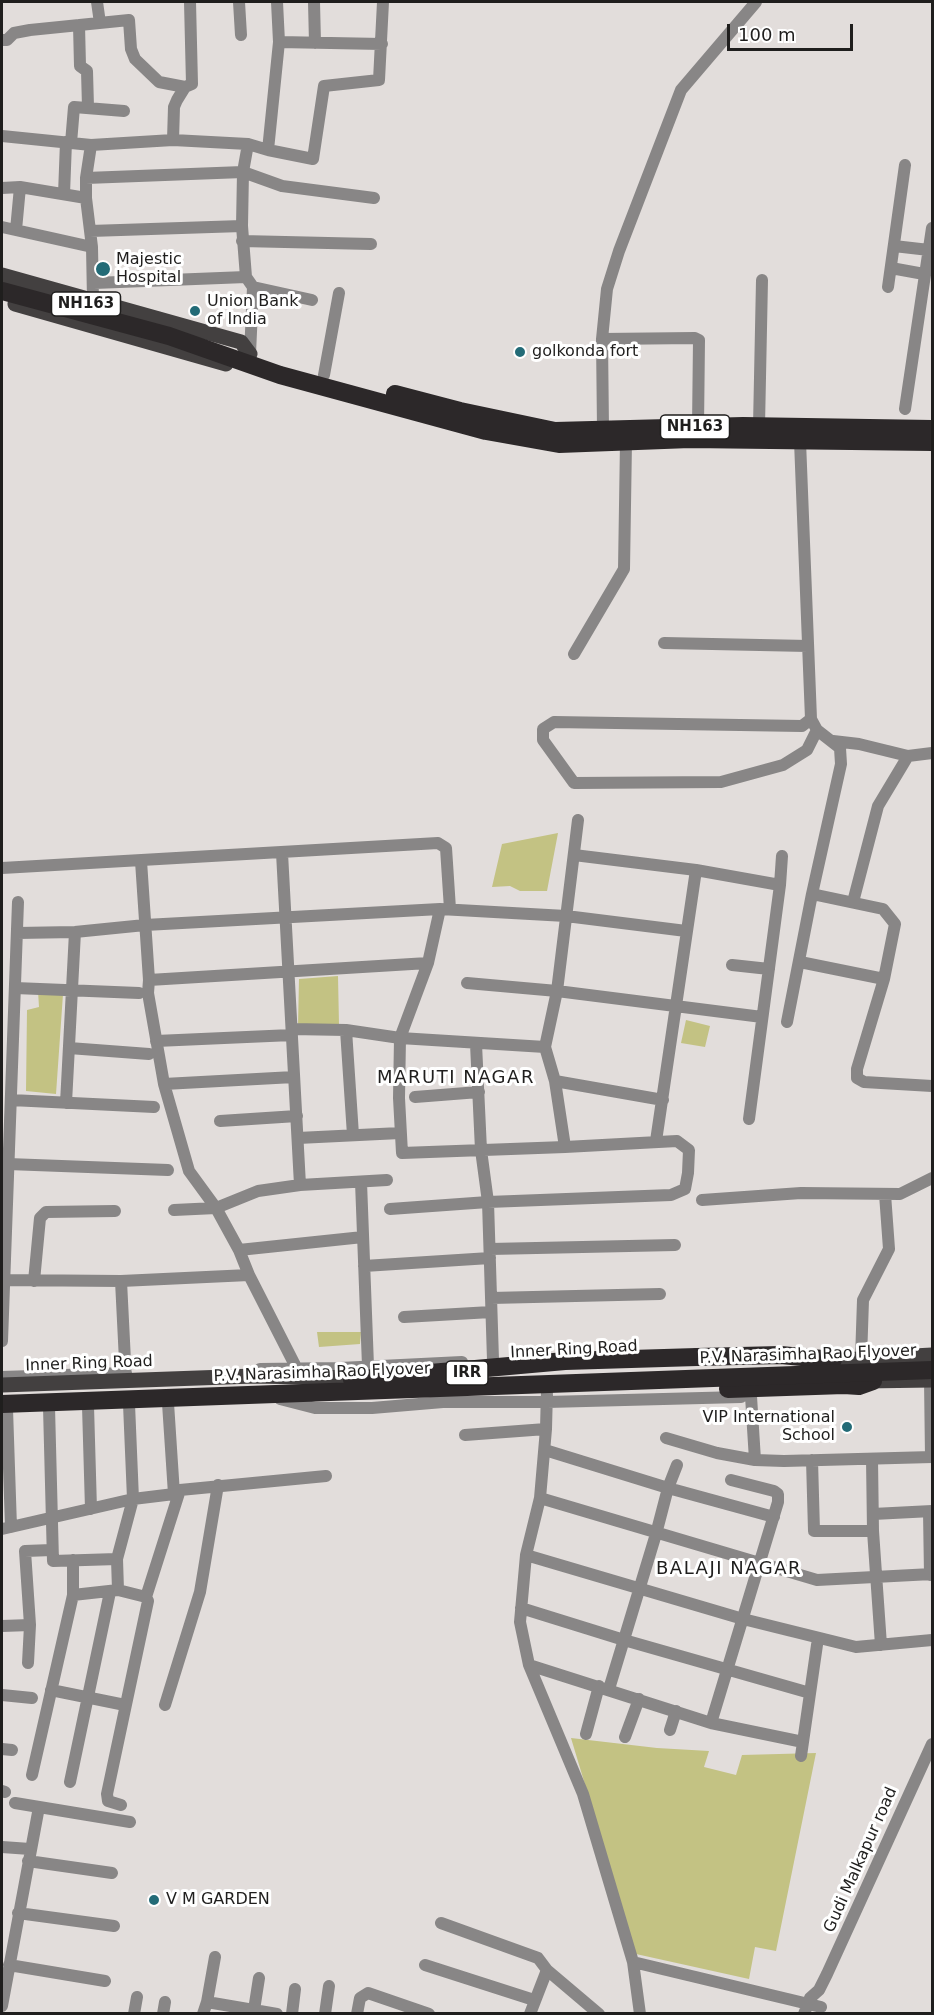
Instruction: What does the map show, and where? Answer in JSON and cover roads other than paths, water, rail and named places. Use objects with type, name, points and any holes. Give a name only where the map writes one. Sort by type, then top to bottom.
[{"type":"highway","name":"NH163","points":[[2,280],[486,431],[558,444],[690,439],[933,442]]},
{"type":"highway","name":"NH163","points":[[2,291],[170,331]]},
{"type":"highway","name":"NH163","points":[[250,359],[555,431],[759,426],[933,429]]},
{"type":"highway","points":[[347,1386],[565,1361],[781,1354],[833,1360]]},
{"type":"highway","name":"P.V. Narasimha Rao Flyover","points":[[3,1404],[933,1359]]},
{"type":"highway","name":"P.V. Narasimha Rao Flyover","points":[[347,1386],[932,1377]]},
{"type":"highway","points":[[347,1386],[562,1396],[859,1386],[876,1381]]},
{"type":"main road","points":[[2,275],[241,342],[250,359],[233,366],[2,300]]},
{"type":"main road","name":"Inner Ring Road","points":[[2,1385],[126,1377],[145,1381],[298,1373],[368,1378],[624,1365],[833,1360],[933,1354]]},
{"type":"main road","name":"IRR","points":[[3,1404],[49,1407],[273,1397],[547,1396],[932,1377]]},
{"type":"main road","points":[[145,1381],[146,1403]]},
{"type":"street","points":[[97,2],[100,23]]},
{"type":"street","points":[[2,40],[7,40],[14,33],[129,20],[131,48],[135,59],[159,82],[185,87],[192,84],[190,2]]},
{"type":"street","points":[[239,2],[242,35]]},
{"type":"street","points":[[268,150],[279,42],[278,2]]},
{"type":"street","points":[[314,2],[315,43]]},
{"type":"street","points":[[2,136],[91,145],[173,140],[248,144],[314,159],[324,86],[380,80],[383,2]]},
{"type":"street","points":[[603,429],[602,339],[607,288],[619,251],[681,90],[756,2]]},
{"type":"street","points":[[79,25],[80,66],[87,71],[88,106]]},
{"type":"street","points":[[279,42],[382,44]]},
{"type":"street","points":[[173,140],[174,107],[185,87]]},
{"type":"street","points":[[64,194],[73,108],[88,106],[124,111]]},
{"type":"street","points":[[248,144],[243,172],[242,226],[249,282],[250,359]]},
{"type":"street","points":[[91,145],[86,178],[86,198],[92,247],[93,300]]},
{"type":"street","points":[[888,286],[905,165]]},
{"type":"street","points":[[86,178],[243,172],[282,186],[374,198]]},
{"type":"street","points":[[16,230],[20,187]]},
{"type":"street","points":[[2,188],[20,187],[86,198]]},
{"type":"street","points":[[90,231],[242,226]]},
{"type":"street","points":[[2,227],[92,247]]},
{"type":"street","points":[[905,409],[924,274],[933,228]]},
{"type":"street","points":[[243,241],[371,244]]},
{"type":"street","points":[[894,246],[929,250]]},
{"type":"street","points":[[891,268],[924,274]]},
{"type":"street","points":[[759,426],[762,280]]},
{"type":"street","points":[[94,283],[249,282],[312,300]]},
{"type":"street","points":[[324,375],[339,293]]},
{"type":"street","points":[[602,339],[695,338],[699,340],[698,427]]},
{"type":"street","points":[[787,1022],[812,894],[841,765],[840,748],[814,725],[554,722],[543,729],[543,740],[574,783],[721,782],[783,765],[807,750],[814,725],[808,646],[800,441]]},
{"type":"street","points":[[574,654],[624,569],[626,442]]},
{"type":"street","points":[[664,643],[808,646]]},
{"type":"street","points":[[832,741],[859,744],[908,756],[933,753]]},
{"type":"street","points":[[853,902],[878,806],[908,756]]},
{"type":"street","points":[[565,1147],[555,1082],[545,1047],[557,991],[578,820]]},
{"type":"street","points":[[2,868],[438,843],[446,848],[445,909],[429,963],[400,1038],[402,1153],[677,1141],[689,1150],[688,1173],[685,1189],[671,1195],[488,1202],[390,1209]]},
{"type":"street","points":[[282,853],[300,1185]]},
{"type":"street","points":[[573,855],[696,870],[780,885]]},
{"type":"street","points":[[749,1119],[782,856]]},
{"type":"street","points":[[141,861],[148,993],[164,1084],[189,1171],[216,1208],[239,1250],[298,1373]]},
{"type":"street","points":[[656,1141],[696,870]]},
{"type":"street","points":[[812,894],[883,909],[895,924],[884,979],[857,1069],[858,1078],[864,1082],[933,1086]]},
{"type":"street","points":[[2,1341],[4,1190],[8,1164],[5,1137],[11,1100],[7,1071],[8,1018],[15,988],[18,902]]},
{"type":"street","points":[[17,933],[75,932],[145,925],[445,909],[566,916],[686,931]]},
{"type":"street","points":[[66,1103],[75,932]]},
{"type":"street","points":[[800,962],[884,979]]},
{"type":"street","points":[[149,980],[429,963]]},
{"type":"street","points":[[732,965],[769,969]]},
{"type":"street","points":[[467,983],[557,991],[762,1017]]},
{"type":"street","points":[[15,988],[139,993]]},
{"type":"street","points":[[156,1041],[346,1030],[400,1038],[545,1047]]},
{"type":"street","points":[[346,1030],[353,1135]]},
{"type":"street","points":[[476,1044],[481,1150],[488,1202],[493,1360]]},
{"type":"street","points":[[69,1048],[150,1054]]},
{"type":"street","points":[[164,1084],[294,1077]]},
{"type":"street","points":[[555,1082],[663,1100]]},
{"type":"street","points":[[415,1097],[479,1092]]},
{"type":"street","points":[[11,1100],[153,1107]]},
{"type":"street","points":[[220,1121],[297,1116]]},
{"type":"street","points":[[298,1138],[400,1133]]},
{"type":"street","points":[[8,1164],[168,1170]]},
{"type":"street","points":[[702,1200],[801,1192],[900,1194],[933,1178]]},
{"type":"street","points":[[174,1210],[216,1208],[258,1191],[300,1185],[387,1180]]},
{"type":"street","points":[[361,1182],[368,1366]]},
{"type":"street","points":[[861,1359],[863,1300],[889,1249],[885,1194]]},
{"type":"street","points":[[34,1281],[40,1218],[46,1212],[115,1211]]},
{"type":"street","points":[[239,1250],[363,1237]]},
{"type":"street","points":[[364,1266],[490,1254],[675,1245]]},
{"type":"street","points":[[4,1280],[121,1281],[249,1275]]},
{"type":"street","points":[[121,1281],[126,1377]]},
{"type":"street","points":[[491,1298],[660,1293]]},
{"type":"street","points":[[404,1317],[491,1312]]},
{"type":"street","points":[[2,1377],[298,1373],[368,1366],[591,1355],[624,1365]]},
{"type":"street","points":[[666,1438],[717,1453],[755,1460],[932,1457],[932,1377]]},
{"type":"street","points":[[640,2013],[633,1962],[583,1794],[529,1665],[520,1622],[526,1555],[540,1498],[547,1396],[751,1396],[857,1392],[872,1387],[876,1381]]},
{"type":"street","points":[[751,1396],[755,1460]]},
{"type":"street","points":[[121,1805],[108,1801],[107,1794],[148,1601],[146,1597],[177,1492],[168,1403]]},
{"type":"street","points":[[3,1404],[6,1528],[133,1499],[218,1485],[326,1476]]},
{"type":"street","points":[[70,1782],[114,1591],[117,1559],[133,1499],[129,1404]]},
{"type":"street","points":[[88,1406],[91,1509]]},
{"type":"street","points":[[49,1407],[53,1561],[117,1559]]},
{"type":"street","points":[[465,1435],[546,1429]]},
{"type":"street","points":[[545,1450],[668,1488],[774,1517]]},
{"type":"street","points":[[872,1459],[873,1531],[881,1645]]},
{"type":"street","points":[[812,1460],[814,1531],[873,1531]]},
{"type":"street","points":[[586,1734],[624,1640],[676,1465]]},
{"type":"street","points":[[711,1723],[778,1502],[778,1494],[774,1491],[731,1480]]},
{"type":"street","points":[[165,1705],[200,1592],[218,1485]]},
{"type":"street","points":[[540,1498],[817,1580],[931,1574],[931,1511],[873,1514]]},
{"type":"street","points":[[28,1662],[30,1625],[25,1551],[52,1550]]},
{"type":"street","points":[[526,1555],[743,1619],[856,1647],[933,1640]]},
{"type":"street","points":[[32,1776],[73,1595],[73,1560]]},
{"type":"street","points":[[73,1595],[114,1591],[146,1597]]},
{"type":"street","points":[[521,1608],[810,1693]]},
{"type":"street","points":[[2,1626],[30,1625]]},
{"type":"street","points":[[801,1756],[818,1638]]},
{"type":"street","points":[[529,1665],[711,1723],[803,1742]]},
{"type":"street","points":[[51,1690],[125,1705]]},
{"type":"street","points":[[2,1695],[32,1698]]},
{"type":"street","points":[[625,1737],[639,1699]]},
{"type":"street","points":[[670,1730],[676,1711]]},
{"type":"street","name":"Gudi Malkapur road","points":[[806,2009],[810,1998],[819,1990],[933,1743]]},
{"type":"street","points":[[15,1803],[130,1822]]},
{"type":"street","points":[[2,2006],[3,1988],[39,1807]]},
{"type":"street","points":[[2,1847],[112,1873]]},
{"type":"street","points":[[18,1913],[114,1926]]},
{"type":"street","points":[[441,1923],[538,1958],[548,1970],[599,2013]]},
{"type":"street","points":[[215,1957],[205,2008],[277,2013]]},
{"type":"street","points":[[633,1962],[806,2009],[820,2010],[819,1990]]},
{"type":"street","points":[[9,1965],[105,1981]]},
{"type":"street","points":[[425,1965],[534,2000]]},
{"type":"street","points":[[530,2013],[548,1970]]},
{"type":"street","points":[[254,2010],[259,1978]]},
{"type":"street","points":[[325,2013],[329,1986]]},
{"type":"street","points":[[292,2013],[295,1989]]},
{"type":"street","points":[[357,2013],[360,1998],[368,1993],[429,2013]]},
{"type":"street","points":[[134,2013],[137,1997]]},
{"type":"place","name":"Majestic Hospital","points":[[103,269]]},
{"type":"place","name":"Union Bank of India","points":[[195,311]]},
{"type":"place","name":"golkonda fort","points":[[520,352]]},
{"type":"place","name":"VIP International School","points":[[847,1427]]},
{"type":"place","name":"V M GARDEN","points":[[154,1900]]},
{"type":"district","name":"MARUTI NAGAR","points":[[456,1078]]},
{"type":"district","name":"BALAJI NAGAR","points":[[729,1569]]}]
